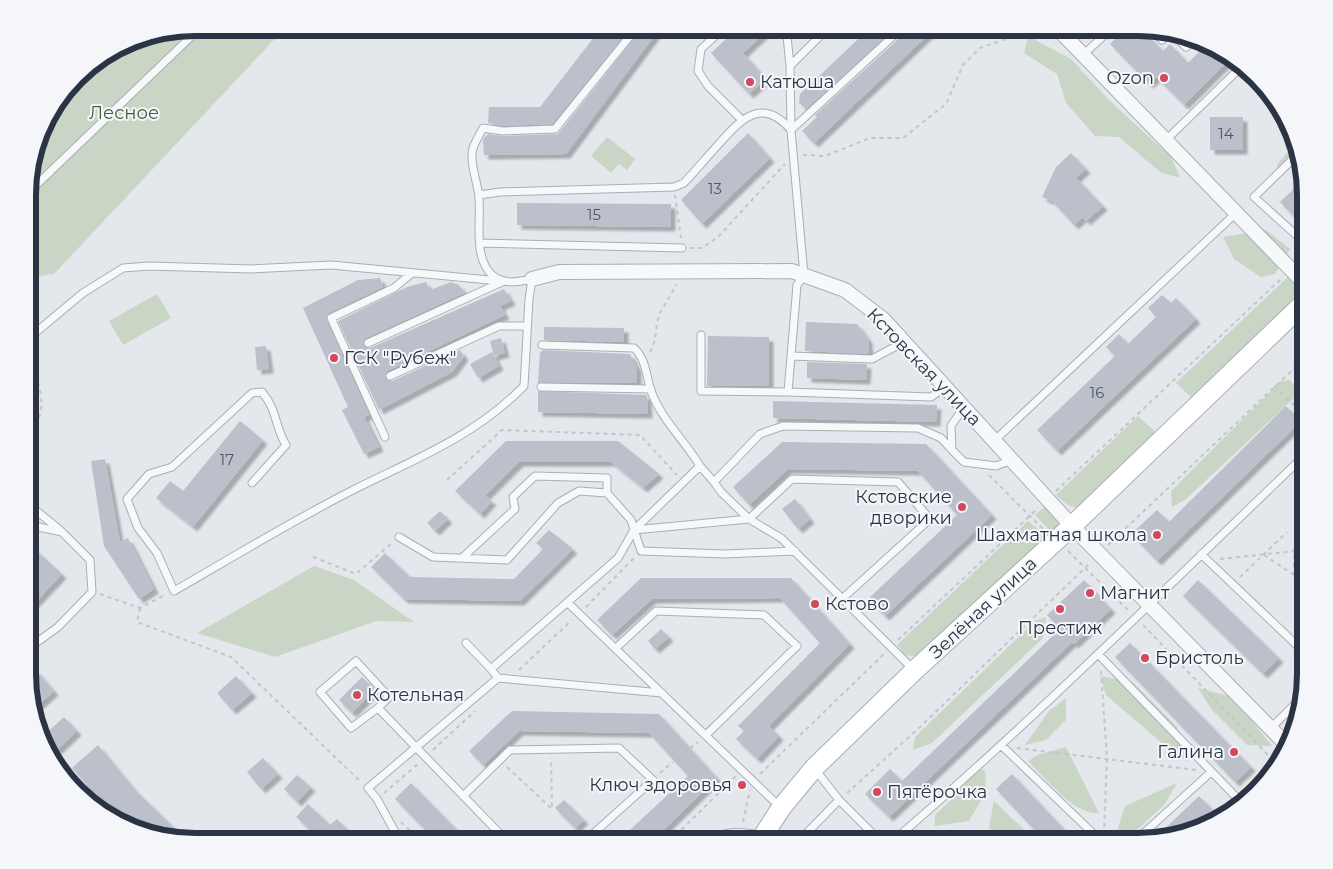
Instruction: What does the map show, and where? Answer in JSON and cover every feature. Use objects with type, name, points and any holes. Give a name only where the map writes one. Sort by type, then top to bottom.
[{"type":"main road","name":"Зелёная улица","points":[[766,832],[781,808],[814,768],[915,670],[1072,526],[1296,311]]},
{"type":"street","points":[[1065,36],[1296,275]]},
{"type":"street","name":"Кстовская улица","points":[[532,279],[559,272],[792,271],[845,290],[883,319],[1072,526],[1282,740]]},
{"type":"lane","points":[[37,184],[191,36]]},
{"type":"lane","points":[[503,281],[493,275],[485,265],[480,243],[479,195],[473,150],[483,128],[503,131],[555,129],[630,36]]},
{"type":"lane","points":[[715,36],[701,49],[698,71],[708,86],[741,119]]},
{"type":"lane","points":[[787,36],[793,155],[804,275],[797,284],[788,392]]},
{"type":"lane","points":[[790,66],[820,36]]},
{"type":"lane","points":[[792,130],[893,36]]},
{"type":"lane","points":[[1083,55],[1103,36]]},
{"type":"lane","points":[[1166,140],[1236,71]]},
{"type":"lane","points":[[479,195],[500,192],[674,187],[684,183],[741,119],[759,113],[774,115],[792,130]]},
{"type":"lane","points":[[1292,160],[1254,197],[1296,235]]},
{"type":"lane","points":[[994,441],[1236,213]]},
{"type":"lane","points":[[480,243],[682,248]]},
{"type":"lane","points":[[36,332],[83,293],[123,268],[149,266],[251,270],[331,265],[515,282],[532,279],[524,386],[506,405],[442,448],[352,490],[174,591],[156,553],[138,528],[127,499],[149,474],[172,467],[252,393],[262,392],[273,405],[279,434],[286,445],[252,483]]},
{"type":"lane","points":[[385,437],[331,318],[394,288],[412,273]]},
{"type":"lane","points":[[368,343],[503,281]]},
{"type":"lane","points":[[390,376],[499,326],[527,326]]},
{"type":"lane","points":[[701,335],[701,391],[931,397],[945,387]]},
{"type":"lane","points":[[791,356],[872,359],[904,342]]},
{"type":"lane","points":[[542,345],[634,348],[642,355],[650,389],[658,408],[721,492],[749,519],[781,538],[915,670]]},
{"type":"lane","points":[[541,387],[650,389]]},
{"type":"lane","points":[[952,450],[951,426],[964,408]]},
{"type":"lane","points":[[714,482],[760,434],[783,426],[918,428],[941,438],[964,462],[996,466],[1012,460]]},
{"type":"lane","points":[[903,832],[1002,746],[1099,655],[1149,604],[1296,463]]},
{"type":"lane","points":[[491,669],[618,558],[634,530],[700,466]]},
{"type":"lane","points":[[462,558],[515,508],[513,497],[535,476],[606,478],[606,493],[631,520],[641,551],[725,554],[795,551]]},
{"type":"lane","points":[[634,530],[749,519],[792,479],[898,482],[930,519],[843,598]]},
{"type":"lane","points":[[399,537],[433,557],[507,560],[558,503],[579,491],[606,493]]},
{"type":"lane","points":[[36,510],[62,532],[90,560],[92,592],[58,627],[36,643]]},
{"type":"lane","points":[[36,526],[62,532]]},
{"type":"lane","points":[[1201,554],[1296,644]]},
{"type":"lane","points":[[568,603],[781,808]]},
{"type":"lane","points":[[616,648],[656,611],[764,615],[797,646],[706,735]]},
{"type":"lane","points":[[466,643],[498,678]]},
{"type":"lane","points":[[1099,655],[1237,798]]},
{"type":"lane","points":[[356,662],[388,697],[378,708],[351,728],[320,692],[356,662]]},
{"type":"lane","points":[[396,833],[377,799],[368,788],[498,678],[663,693]]},
{"type":"lane","points":[[1271,728],[1294,705]]},
{"type":"lane","points":[[378,708],[499,833]]},
{"type":"lane","points":[[1002,746],[1092,832]]},
{"type":"lane","points":[[462,796],[510,750],[619,748],[653,780],[594,833]]},
{"type":"lane","points":[[814,768],[839,800],[871,832]]},
{"type":"lane","points":[[1145,832],[1211,772]]},
{"type":"lane","points":[[808,832],[839,800]]},
{"type":"lane","points":[[734,832],[745,832]]},
{"type":"path","points":[[674,187],[682,248],[702,248],[718,238],[793,155],[825,156],[870,138],[903,138],[946,104],[963,64],[980,48],[1014,36]]},
{"type":"path","points":[[741,831],[752,782],[891,646],[1291,270]]},
{"type":"path","points":[[644,361],[654,345],[658,318],[669,300],[681,271]]},
{"type":"path","points":[[839,800],[919,728],[1296,366]]},
{"type":"path","points":[[36,376],[41,387],[41,418],[36,429]]},
{"type":"path","points":[[1274,386],[1296,407]]},
{"type":"path","points":[[447,480],[502,430],[640,435],[684,482]]},
{"type":"path","points":[[978,464],[1028,517],[1086,566],[1272,758]]},
{"type":"path","points":[[1232,584],[1287,532]]},
{"type":"path","points":[[313,557],[356,574],[399,537]]},
{"type":"path","points":[[1296,542],[1294,551],[1296,586]]},
{"type":"path","points":[[510,679],[579,614],[641,551]]},
{"type":"path","points":[[1208,560],[1294,551]]},
{"type":"path","points":[[1264,555],[1294,575]]},
{"type":"path","points":[[92,592],[140,608],[174,591]]},
{"type":"path","points":[[140,608],[137,622],[231,657],[368,788]]},
{"type":"path","points":[[1099,655],[1108,759],[1104,832]]},
{"type":"path","points":[[377,799],[482,705]]},
{"type":"path","points":[[1002,746],[1211,772]]},
{"type":"path","points":[[500,760],[552,809],[551,750]]},
{"type":"path","points":[[653,780],[673,762]]},
{"type":"path","points":[[679,832],[742,771]]},
{"type":"path","points":[[396,817],[412,833]]},
{"type":"green space","name":"Лесное","points":[[196,36],[277,36],[54,274],[36,277],[36,196],[38,175],[48,135],[63,107],[76,91],[107,63],[135,48],[164,39]]},
{"type":"green space","points":[[1028,36],[1071,59],[1109,100],[1171,157],[1180,178],[1160,172],[1119,137],[1095,136],[1066,103],[1057,74],[1024,53]]},
{"type":"green space","points":[[607,137],[635,159],[627,170],[619,164],[611,173],[591,156]]},
{"type":"green space","points":[[1290,150],[1293,166],[1274,182],[1278,163]]},
{"type":"green space","points":[[1266,230],[1290,249],[1275,274],[1261,277],[1234,259],[1223,237]]},
{"type":"green space","points":[[1290,275],[1296,282],[1296,302],[1194,400],[1176,383]]},
{"type":"green space","points":[[157,294],[171,318],[123,345],[109,321]]},
{"type":"green space","points":[[1290,380],[1296,388],[1296,398],[1186,499],[1172,507],[1171,491],[1281,381]]},
{"type":"green space","points":[[1138,416],[1158,434],[1083,507],[1071,506],[1056,495]]},
{"type":"green space","points":[[1046,506],[1058,523],[1058,530],[1053,534],[1035,515]]},
{"type":"green space","points":[[1028,521],[1049,538],[920,657],[905,655],[897,645]]},
{"type":"green space","points":[[314,566],[354,580],[414,622],[376,621],[275,657],[197,633]]},
{"type":"green space","points":[[1046,617],[1043,638],[932,743],[913,750],[915,737],[1035,621]]},
{"type":"green space","points":[[1100,676],[1133,682],[1177,727],[1188,762],[1162,743],[1106,695]]},
{"type":"green space","points":[[1198,688],[1233,697],[1272,746],[1247,745],[1212,710]]},
{"type":"green space","points":[[1066,698],[1066,720],[1046,740],[1025,745],[1049,711]]},
{"type":"green space","points":[[1066,747],[1099,813],[1090,813],[1070,802],[1028,761],[1038,755]]},
{"type":"green space","points":[[973,766],[985,771],[986,792],[969,821],[935,826],[935,815],[951,800]]},
{"type":"green space","points":[[1177,783],[1164,805],[1135,832],[1117,832],[1125,806]]},
{"type":"green space","points":[[994,801],[1027,832],[993,832],[989,828]]},
{"type":"building","points":[[595,36],[624,36],[552,124],[503,126],[488,123],[489,107],[540,107]]},
{"type":"building","points":[[636,36],[654,36],[566,154],[484,155],[483,139],[488,134],[503,136],[558,134]]},
{"type":"building","points":[[729,36],[761,36],[743,53],[766,79],[749,94],[711,53]]},
{"type":"building","points":[[862,36],[886,36],[806,109],[799,103],[800,94]]},
{"type":"building","points":[[902,36],[927,36],[814,143],[802,131],[817,117],[815,115]]},
{"type":"building","points":[[1118,36],[1149,37],[1163,51],[1170,44],[1188,63],[1201,50],[1226,63],[1184,105],[1156,77],[1149,84],[1110,44]]},
{"type":"building","points":[[1210,117],[1243,117],[1243,150],[1210,150]]},
{"type":"building","points":[[748,133],[770,158],[702,224],[681,200]]},
{"type":"building","points":[[1071,153],[1086,169],[1076,178],[1103,206],[1086,221],[1083,217],[1074,225],[1052,201],[1042,197],[1056,167]]},
{"type":"building","points":[[1296,187],[1296,219],[1280,202]]},
{"type":"building","points":[[517,203],[671,204],[671,227],[517,225]]},
{"type":"building","name":"ГСК \"Рубеж\"","points":[[380,278],[383,287],[329,313],[326,318],[369,415],[364,417],[379,447],[364,454],[342,410],[348,407],[303,308],[358,280]]},
{"type":"building","points":[[426,282],[430,290],[451,282],[459,285],[464,293],[366,338],[363,342],[365,347],[370,348],[504,289],[511,301],[500,306],[505,315],[387,371],[385,378],[392,381],[460,350],[464,356],[452,372],[379,410],[338,321],[407,287]]},
{"type":"building","points":[[1162,295],[1171,303],[1176,298],[1196,319],[1057,451],[1037,430],[1115,356],[1106,347],[1119,334],[1128,344],[1156,317],[1148,308]]},
{"type":"building","points":[[806,322],[857,324],[868,339],[869,352],[867,354],[805,351]]},
{"type":"building","points":[[544,327],[624,328],[624,342],[544,340]]},
{"type":"building","points":[[708,336],[769,337],[769,386],[707,386]]},
{"type":"building","points":[[501,338],[505,353],[494,356],[490,341]]},
{"type":"building","points":[[266,346],[269,369],[257,370],[255,347]]},
{"type":"building","points":[[544,350],[630,354],[637,368],[637,383],[538,383],[540,352]]},
{"type":"building","points":[[492,352],[499,366],[478,378],[470,364]]},
{"type":"building","points":[[807,362],[867,364],[866,380],[807,378]]},
{"type":"building","points":[[538,391],[647,395],[648,414],[538,412]]},
{"type":"building","points":[[773,401],[937,405],[936,422],[773,418]]},
{"type":"building","points":[[1286,406],[1296,416],[1296,426],[1157,561],[1131,534],[1157,510],[1169,522]]},
{"type":"building","points":[[240,421],[263,440],[193,527],[156,498],[170,481],[183,491]]},
{"type":"building","points":[[506,441],[618,441],[659,474],[643,488],[611,462],[519,462],[485,496],[492,501],[480,514],[455,491]]},
{"type":"building","points":[[782,442],[926,444],[992,515],[885,616],[868,599],[957,515],[918,471],[788,469],[749,505],[733,487]]},
{"type":"building","points":[[105,459],[120,542],[128,538],[154,589],[139,599],[104,546],[91,461]]},
{"type":"building","points":[[795,499],[810,519],[798,529],[782,509]]},
{"type":"building","points":[[440,511],[448,519],[435,531],[427,523]]},
{"type":"building","points":[[549,530],[573,549],[520,601],[404,599],[371,567],[385,553],[410,577],[514,579],[543,549],[536,543]]},
{"type":"building","points":[[36,550],[62,574],[36,602]]},
{"type":"building","points":[[641,578],[791,578],[850,644],[769,726],[779,736],[757,759],[736,739],[744,731],[738,726],[820,643],[780,598],[652,599],[612,635],[597,620]]},
{"type":"building","points":[[1084,580],[1111,609],[1074,644],[1072,642],[889,817],[865,794],[890,769],[902,781],[1060,629],[1047,615]]},
{"type":"building","points":[[1198,580],[1279,658],[1263,674],[1183,596]]},
{"type":"building","points":[[661,629],[669,637],[655,649],[648,641]]},
{"type":"building","points":[[1130,643],[1251,767],[1235,782],[1115,657]]},
{"type":"building","points":[[36,670],[54,691],[39,705]]},
{"type":"building","points":[[236,676],[252,693],[232,710],[217,693]]},
{"type":"building","name":"Котельная","points":[[362,677],[375,690],[352,713],[339,700]]},
{"type":"building","points":[[512,711],[659,714],[717,778],[661,833],[627,833],[688,776],[649,733],[519,731],[483,765],[469,751]]},
{"type":"building","points":[[64,717],[77,731],[57,750],[47,732]]},
{"type":"building","points":[[98,745],[134,789],[178,831],[164,830],[144,824],[107,806],[100,801],[72,768]]},
{"type":"building","points":[[263,758],[278,774],[261,789],[247,772]]},
{"type":"building","points":[[1012,774],[1067,832],[1037,832],[996,789]]},
{"type":"building","points":[[297,775],[311,787],[297,802],[284,789]]},
{"type":"building","points":[[411,783],[460,833],[428,833],[395,799]]},
{"type":"building","points":[[1199,796],[1213,810],[1198,821],[1163,831]]},
{"type":"building","points":[[564,800],[584,820],[575,828],[555,808]]},
{"type":"building","points":[[308,804],[330,825],[337,819],[351,833],[313,833],[296,817]]},
{"type":"place","name":"Ozon","points":[[1164,78]]},
{"type":"place","name":"Катюша","points":[[750,82]]},
{"type":"place","name":"ГСК \"Рубеж\"","points":[[334,358]]},
{"type":"place","name":"Кстовские дворики","points":[[962,507]]},
{"type":"place","name":"Шахматная школа","points":[[1157,535]]},
{"type":"place","name":"Магнит","points":[[1090,593]]},
{"type":"place","name":"Кстово","points":[[815,604]]},
{"type":"place","name":"Престиж","points":[[1060,609]]},
{"type":"place","name":"Бристоль","points":[[1145,658]]},
{"type":"place","name":"Котельная","points":[[357,695]]},
{"type":"place","name":"Галина","points":[[1234,752]]},
{"type":"place","name":"Ключ здоровья","points":[[742,785]]},
{"type":"place","name":"Пятёрочка","points":[[877,792]]}]
